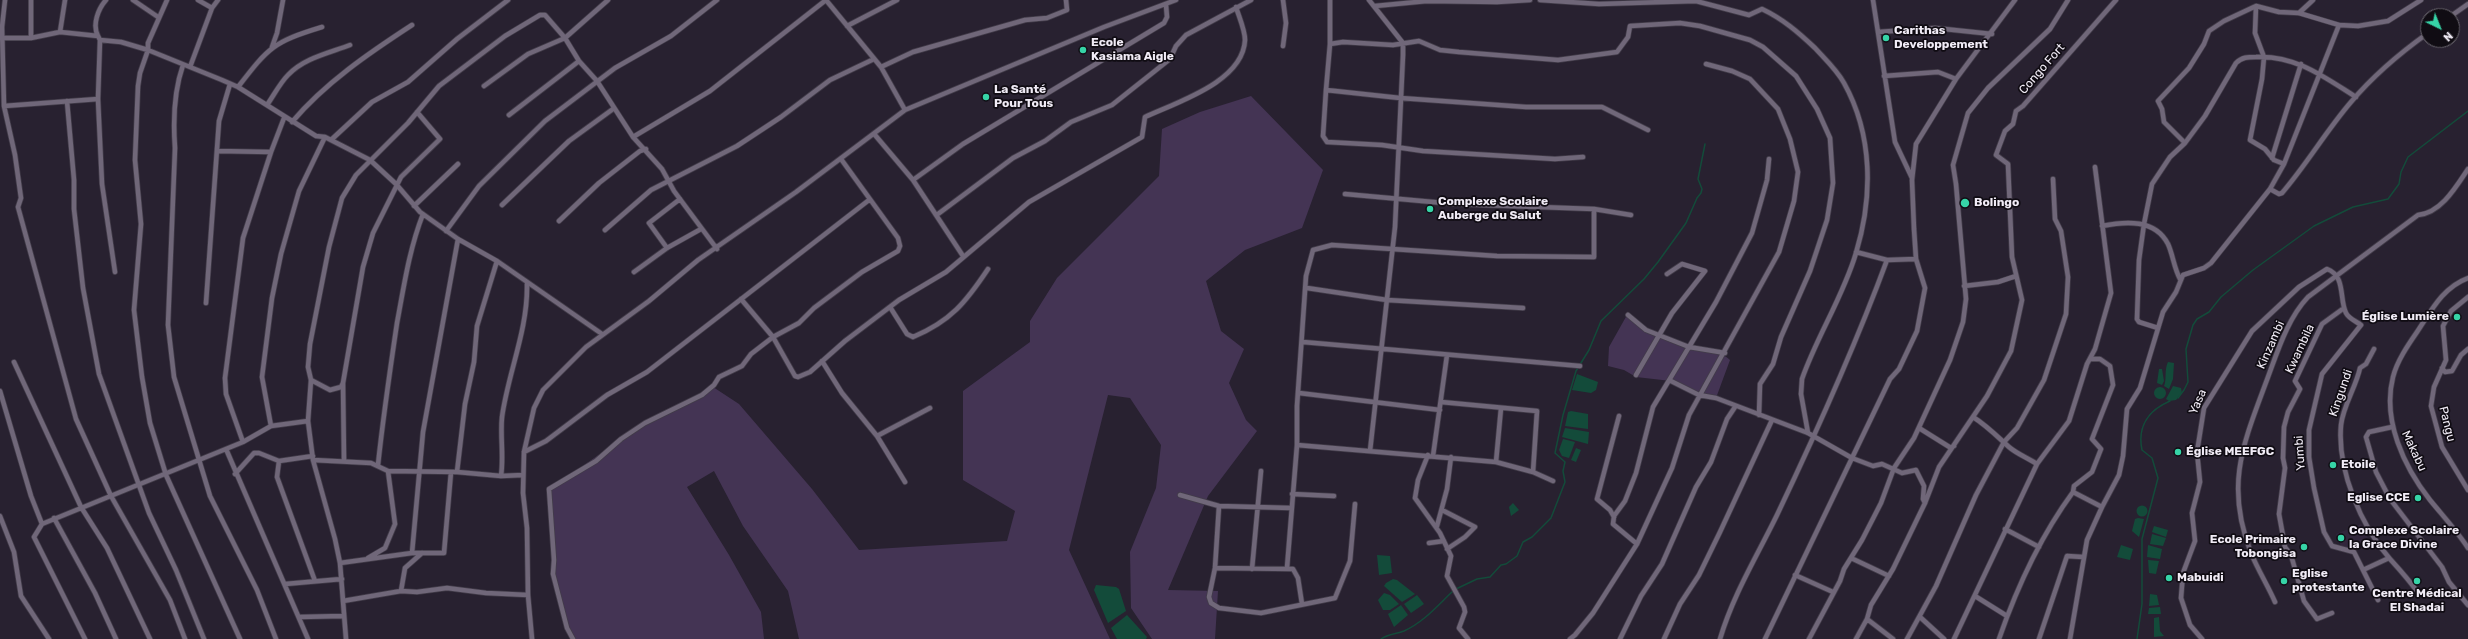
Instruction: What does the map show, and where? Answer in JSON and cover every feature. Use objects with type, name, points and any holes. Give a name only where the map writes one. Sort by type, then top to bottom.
[{"type":"street","points":[[5,0],[2,27],[4,106],[16,162],[21,198],[18,207],[38,277],[54,344],[76,419],[111,496],[170,600],[185,639]]},
{"type":"street","points":[[31,0],[31,38]]},
{"type":"street","points":[[60,32],[65,0]]},
{"type":"street","points":[[106,0],[100,6],[95,30],[99,38],[98,99],[102,184],[115,272]]},
{"type":"street","points":[[133,0],[158,17]]},
{"type":"street","points":[[167,0],[158,17],[148,43],[148,50],[140,73],[137,102],[135,160],[141,224],[134,310],[140,370],[150,423],[166,473],[240,639]]},
{"type":"street","points":[[198,0],[212,8]]},
{"type":"street","points":[[190,67],[212,8],[218,0]]},
{"type":"street","points":[[238,87],[257,61],[274,45],[283,0]]},
{"type":"street","points":[[331,140],[372,102],[411,80],[457,39],[508,0]]},
{"type":"street","points":[[484,86],[528,54],[565,38],[608,0]]},
{"type":"street","points":[[446,231],[479,186],[545,120],[615,68],[671,36],[717,0]]},
{"type":"street","points":[[633,137],[710,91],[826,0],[880,67],[905,110]]},
{"type":"street","points":[[847,26],[897,0]]},
{"type":"street","points":[[880,67],[908,54],[1016,22],[1047,18],[1067,10],[1066,0]]},
{"type":"street","points":[[532,639],[528,595],[529,562],[523,475],[524,452],[534,408],[544,390],[602,334],[649,301],[698,260],[717,249],[875,135],[905,110],[1104,27],[1176,0]]},
{"type":"street","points":[[938,214],[1013,158],[1045,141],[1071,122],[1112,104],[1170,60],[1176,46],[1186,35],[1251,0]]},
{"type":"street","points":[[1283,0],[1286,23],[1283,46]]},
{"type":"street","points":[[1330,0],[1330,44],[1323,136],[1325,141],[1399,149],[1555,159],[1583,158]]},
{"type":"street","points":[[1369,0],[1402,43],[1397,198],[1377,402],[1370,451]]},
{"type":"street","points":[[1375,6],[1427,1],[1497,2],[1530,0]]},
{"type":"street","points":[[1540,0],[1599,4],[1696,1],[1747,15],[1762,9],[1780,17],[1831,65],[1844,82],[1859,114],[1869,180],[1856,252],[1846,282],[1802,378],[1801,394],[1810,434]]},
{"type":"street","points":[[1873,0],[1895,142],[1912,180]]},
{"type":"street","points":[[1765,639],[1890,379],[1899,369],[1916,331],[1925,286],[1916,260],[1912,180],[1916,144],[1956,79],[1992,34],[2015,0]]},
{"type":"street","points":[[1809,639],[1880,503],[1894,468],[1919,428],[1950,360],[1963,322],[1967,306],[1956,184],[1952,165],[1968,112],[1988,88],[2050,29],[2068,0]]},
{"type":"street","name":"Congo Fort","points":[[2016,276],[2012,258],[2008,164],[1996,157],[2005,131],[2013,124],[2016,111],[2023,106],[2116,0]]},
{"type":"street","points":[[2299,13],[2313,0]]},
{"type":"street","points":[[2185,143],[2163,121],[2162,108],[2159,100],[2189,68],[2204,44],[2209,31],[2224,21],[2256,6],[2279,12],[2299,13],[2339,25],[2369,26],[2388,21],[2421,0]]},
{"type":"street","points":[[913,180],[963,144],[1164,23],[1167,17],[1166,5]]},
{"type":"street","points":[[2256,6],[2255,33],[2264,57],[2262,79],[2250,140],[2265,149],[2272,158],[2284,164]]},
{"type":"street","points":[[741,299],[772,337],[798,377],[810,372],[890,307],[946,272],[963,256],[1012,218],[1029,202],[1142,137],[1145,117],[1225,77],[1236,63],[1245,39],[1236,7]]},
{"type":"street","points":[[346,639],[340,563],[313,458],[308,421],[311,380],[308,367],[310,344],[334,227],[348,186],[370,160],[449,78],[505,36],[540,15],[549,18],[565,38],[579,61],[597,82],[613,109],[633,137],[646,150],[670,180],[680,199],[717,249]]},
{"type":"street","points":[[1330,44],[1343,42],[1393,45],[1419,41],[1440,50],[1559,60],[1617,52],[1628,37],[1630,26],[1680,23],[1719,30],[1750,40],[1768,50],[1796,76],[1817,109],[1830,138],[1832,191],[1827,220],[1810,271],[1781,337],[1773,364],[1760,384],[1759,415]]},
{"type":"street","points":[[2070,639],[2082,557],[2091,528],[2119,475],[2123,456],[2127,409],[2140,388],[2163,312],[2176,292],[2180,279],[2187,273],[2204,268],[2211,263],[2270,189],[2284,164],[2339,25]]},
{"type":"street","points":[[292,122],[308,105],[354,65],[412,26]]},
{"type":"street","points":[[267,52],[290,37],[322,27]]},
{"type":"street","points":[[1878,32],[1936,28],[1992,34]]},
{"type":"street","points":[[2,38],[31,38],[60,32],[121,42],[148,50],[238,87],[267,105],[284,118],[316,136],[325,137],[370,160],[396,184],[414,206],[423,214],[458,239],[496,261],[527,284],[602,334]]},
{"type":"street","points":[[2270,189],[2279,194],[2282,193],[2356,97],[2388,65],[2420,39]]},
{"type":"street","points":[[267,105],[289,74],[297,68],[314,58],[350,45]]},
{"type":"street","points":[[2158,328],[2139,322],[2137,319],[2144,224],[2152,184],[2170,157],[2185,143],[2205,116],[2236,63],[2243,58],[2264,57],[2279,58],[2301,64],[2319,73],[2356,97]]},
{"type":"street","points":[[605,230],[651,190],[730,149],[781,117],[830,80],[874,59]]},
{"type":"street","points":[[509,115],[579,61]]},
{"type":"street","points":[[1570,639],[1576,635],[1593,613],[1636,544],[1672,468],[1689,415],[1699,395],[1725,353],[1779,252],[1794,201],[1798,172],[1790,139],[1776,105],[1750,79],[1732,71],[1706,64]]},
{"type":"street","points":[[2272,158],[2301,64]]},
{"type":"street","points":[[183,65],[178,79],[173,128],[175,148],[168,325],[174,377],[197,460],[210,496],[257,590],[276,639]]},
{"type":"street","points":[[1884,76],[1938,72],[1956,79]]},
{"type":"street","points":[[206,303],[220,113],[230,84]]},
{"type":"street","points":[[1326,90],[1400,98],[1526,107],[1602,107],[1648,130]]},
{"type":"street","points":[[4,106],[98,99]]},
{"type":"street","points":[[67,101],[77,241],[83,288],[103,387],[149,513],[176,570],[204,639]]},
{"type":"street","points":[[502,205],[569,141],[613,109]]},
{"type":"street","points":[[344,460],[343,384],[363,267],[373,233],[396,184],[406,171],[440,139],[417,112]]},
{"type":"street","points":[[243,442],[226,394],[225,378],[243,238],[271,152],[284,118]]},
{"type":"street","points":[[875,135],[913,180],[938,214],[963,256]]},
{"type":"street","points":[[271,426],[262,377],[272,298],[281,254],[299,191],[325,137]]},
{"type":"street","points":[[559,221],[599,183],[640,151],[646,150]]},
{"type":"street","points":[[217,151],[271,152]]},
{"type":"street","points":[[573,639],[567,628],[553,574],[554,560],[549,489],[596,461],[621,439],[645,423],[702,395],[714,385],[719,377],[742,366],[751,354],[772,337],[799,322],[814,308],[862,272],[898,251],[900,246],[898,238],[869,200],[841,159]]},
{"type":"street","points":[[1636,544],[1613,524],[1614,517],[1625,501],[1636,473],[1653,407],[1671,380],[1716,302],[1752,233],[1767,180],[1769,159]]},
{"type":"street","points":[[414,206],[458,164]]},
{"type":"street","points":[[1954,639],[2037,464],[2069,421],[2087,364],[2091,359],[2111,293],[2095,167]]},
{"type":"street","name":"Kinzambi","points":[[2276,602],[2253,557],[2242,525],[2238,499],[2238,469],[2247,433],[2280,343],[2304,301],[2418,215],[2425,215],[2439,206],[2468,169]]},
{"type":"street","points":[[1907,639],[1920,618],[1970,505],[2004,442],[2017,428],[2044,380],[2066,314],[2068,277],[2061,231],[2055,219],[2053,179]]},
{"type":"street","points":[[1345,194],[1455,204],[1594,208],[1631,214]]},
{"type":"street","points":[[667,248],[648,223],[680,199]]},
{"type":"street","points":[[524,452],[546,442],[607,395],[647,372],[869,200]]},
{"type":"street","points":[[1287,568],[1297,445],[1297,406],[1309,262],[1313,250],[1332,245],[1497,256],[1594,257],[1594,208]]},
{"type":"street","points":[[378,465],[391,362],[407,266],[413,239],[423,214]]},
{"type":"street","points":[[2102,226],[2116,223],[2144,224],[2157,231],[2164,238],[2180,279]]},
{"type":"street","points":[[634,272],[667,248],[701,229]]},
{"type":"street","points":[[412,553],[423,432],[458,239]]},
{"type":"street","points":[[1856,252],[1887,260],[1916,260]]},
{"type":"street","points":[[1720,639],[1747,570],[1776,516],[1810,434],[1859,338],[1887,260]]},
{"type":"street","points":[[340,563],[412,553],[442,553],[445,551],[454,472],[465,404],[474,362],[477,326],[496,261]]},
{"type":"street","points":[[1636,375],[1661,336],[1672,313],[1705,271],[1682,264],[1666,274]]},
{"type":"street","points":[[890,307],[907,334],[913,337],[936,327],[964,304],[988,269]]},
{"type":"street","name":"Yasa","points":[[2202,639],[2190,625],[2181,598],[2183,573],[2195,541],[2192,513],[2200,482],[2197,452],[2204,408],[2250,333],[2274,309],[2282,304],[2299,287],[2326,269],[2336,277]]},
{"type":"street","points":[[1856,639],[1867,619],[1871,605],[1889,576],[1925,503],[1939,467],[1955,445],[1972,417],[1988,396],[2011,351],[2022,300],[2016,276],[1998,282],[1964,286]]},
{"type":"street","points":[[2336,277],[2342,292],[2344,308]]},
{"type":"street","name":"Makabu","points":[[2468,278],[2457,282],[2438,300],[2402,356],[2393,375],[2391,386],[2392,427],[2398,445],[2419,485],[2468,548]]},
{"type":"street","points":[[501,476],[502,418],[526,309],[527,284]]},
{"type":"street","points":[[1307,288],[1387,300],[1523,308]]},
{"type":"street","name":"Pangu","points":[[2468,297],[2458,303],[2446,318],[2443,333],[2446,356],[2432,393],[2432,413],[2442,447],[2468,490]]},
{"type":"street","name":"Yumbi","points":[[2344,308],[2348,316],[2360,325],[2322,374],[2309,430],[2309,458],[2324,532],[2332,546],[2354,552],[2378,600]]},
{"type":"street","name":"Kwambila","points":[[2332,613],[2317,619],[2304,601],[2291,555],[2285,547],[2279,514],[2279,500],[2285,468],[2283,458],[2284,427],[2288,412],[2300,389],[2295,381],[2322,324],[2344,308]]},
{"type":"street","points":[[1628,315],[1646,330],[1689,347],[1725,353]]},
{"type":"street","points":[[1303,342],[1580,366]]},
{"type":"street","name":"Kingundi","points":[[2374,349],[2366,364],[2360,368],[2342,420],[2341,440],[2354,503],[2389,558],[2405,574],[2418,594]]},
{"type":"street","points":[[2442,368],[2445,372],[2452,371],[2461,355],[2468,349]]},
{"type":"street","points":[[1447,355],[1440,410],[1431,456],[1418,480],[1415,498],[1437,526],[1447,548],[1451,562],[1447,576],[1456,589],[1465,609],[1459,628],[1468,639]]},
{"type":"street","points":[[1999,639],[2021,579],[2055,517],[2073,492],[2074,486],[2092,472],[2097,462],[2101,449],[2092,438],[2113,385],[2110,366],[2100,359],[2091,359]]},
{"type":"street","points":[[822,361],[842,393],[877,436],[906,482]]},
{"type":"street","points":[[14,362],[81,507],[107,548],[150,639]]},
{"type":"street","points":[[311,380],[330,390],[341,387],[343,384]]},
{"type":"street","points":[[1671,380],[1699,395],[1716,398],[1810,434],[1852,458],[1873,466],[1882,464],[1894,468],[1902,473],[1914,470],[1917,471],[1917,476],[1924,486],[1923,499],[1925,503]]},
{"type":"street","points":[[0,391],[31,496],[42,524]]},
{"type":"street","points":[[1299,393],[1440,410]]},
{"type":"street","points":[[1441,402],[1538,412],[1533,472]]},
{"type":"street","points":[[1620,639],[1641,596],[1662,564],[1692,498],[1711,462],[1727,419],[1735,406]]},
{"type":"street","points":[[877,436],[930,408]]},
{"type":"street","points":[[1496,462],[1501,408]]},
{"type":"street","points":[[1614,517],[1610,510],[1597,499],[1619,416]]},
{"type":"street","points":[[1972,417],[2010,448],[2037,464]]},
{"type":"street","points":[[1664,639],[1680,604],[1699,575],[1772,420]]},
{"type":"street","points":[[85,639],[34,537],[42,524],[243,442],[271,426],[308,421]]},
{"type":"street","points":[[2392,427],[2369,432],[2366,437],[2376,472],[2390,499],[2442,567],[2449,582],[2468,605]]},
{"type":"street","points":[[1919,428],[1951,448],[1955,445]]},
{"type":"street","points":[[1297,445],[1496,462],[1533,472],[1552,481]]},
{"type":"street","points":[[226,449],[235,474],[285,584],[308,639]]},
{"type":"street","points":[[235,474],[254,453],[259,453],[279,461],[313,458],[344,460],[378,465],[388,471],[454,472],[501,476],[523,475]]},
{"type":"street","points":[[1437,526],[1442,510],[1451,457]]},
{"type":"street","points":[[279,461],[277,476],[315,581]]},
{"type":"street","points":[[1252,569],[1261,470]]},
{"type":"street","points":[[367,559],[385,548],[395,524],[388,471]]},
{"type":"street","points":[[2073,492],[2102,507]]},
{"type":"street","points":[[1292,494],[1334,496]]},
{"type":"street","points":[[1180,495],[1219,506],[1291,508]]},
{"type":"street","points":[[1219,506],[1215,568],[1209,597],[1213,606],[1238,609],[1244,612],[1261,613],[1335,598],[1350,561],[1355,504]]},
{"type":"street","points":[[1442,510],[1475,527],[1465,537],[1447,548]]},
{"type":"street","points":[[0,516],[14,552],[21,596],[49,639]]},
{"type":"street","points":[[54,518],[94,593],[116,639]]},
{"type":"street","points":[[2005,529],[2039,547]]},
{"type":"street","points":[[1429,543],[1444,541]]},
{"type":"street","points":[[401,591],[405,568],[422,553]]},
{"type":"street","points":[[2039,639],[2067,556],[2082,557]]},
{"type":"street","points":[[1851,558],[1889,576]]},
{"type":"street","points":[[2363,570],[2389,558]]},
{"type":"street","points":[[1215,568],[1287,568],[1296,572],[1302,604]]},
{"type":"street","points":[[1796,575],[1833,592]]},
{"type":"street","points":[[285,584],[342,579]]},
{"type":"street","points":[[343,601],[401,591],[417,592],[447,588],[493,594],[528,595]]},
{"type":"street","points":[[1975,596],[1992,609],[2007,616]]},
{"type":"street","points":[[299,617],[344,616]]},
{"type":"street","points":[[1920,618],[1944,639]]},
{"type":"street","points":[[1867,619],[1893,639]]},
{"type":"shaded area","points":[[1251,96],[1323,170],[1302,228],[1245,250],[1206,281],[1221,331],[1244,349],[1229,383],[1246,420],[1257,431],[1208,496],[1168,590],[1218,591],[1215,639],[1152,639],[1131,608],[1130,552],[1156,488],[1161,445],[1130,398],[1108,395],[1069,550],[1110,639],[799,639],[788,591],[743,526],[714,471],[687,487],[729,555],[761,612],[764,639],[574,639],[566,621],[557,585],[554,566],[550,489],[651,418],[704,392],[710,385],[739,404],[812,489],[859,550],[1007,541],[1015,511],[963,480],[963,391],[1030,342],[1030,321],[1057,278],[1159,176],[1162,129],[1200,112]]},
{"type":"shaded area","points":[[1627,315],[1648,330],[1672,342],[1688,348],[1716,352],[1726,356],[1730,360],[1716,398],[1699,395],[1671,381],[1636,377],[1624,370],[1608,366],[1609,347]]},
{"type":"shaded area","points":[[2168,362],[2174,363],[2173,379],[2169,389],[2164,386]]},
{"type":"shaded area","points":[[2159,369],[2162,369],[2164,381],[2162,385],[2157,383]]},
{"type":"shaded area","points":[[1577,374],[1598,382],[1596,390],[1591,393],[1572,390]]},
{"type":"shaded area","points":[[2173,386],[2181,388],[2182,393],[2176,400],[2169,401],[2166,399]]},
{"type":"shaded area","points":[[2162,387],[2165,388],[2165,398],[2158,399],[2155,398],[2154,391],[2155,388]]},
{"type":"shaded area","points":[[1571,411],[1588,414],[1588,429],[1565,426],[1568,412]]},
{"type":"shaded area","points":[[1565,428],[1589,432],[1588,444],[1562,437]]},
{"type":"shaded area","points":[[1563,439],[1575,442],[1569,458],[1562,456],[1559,450]]},
{"type":"shaded area","points":[[1576,448],[1581,450],[1576,462],[1571,460]]},
{"type":"shaded area","points":[[1513,503],[1519,510],[1511,516],[1509,507]]},
{"type":"shaded area","points":[[2140,506],[2144,506],[2146,507],[2146,515],[2140,516],[2137,513],[2137,509]]},
{"type":"shaded area","points":[[2135,519],[2144,519],[2139,537],[2132,531]]},
{"type":"shaded area","points":[[2361,524],[2369,540],[2352,549],[2341,546],[2336,534]]},
{"type":"shaded area","points":[[2154,526],[2168,530],[2166,537],[2152,532]]},
{"type":"shaded area","points":[[2152,534],[2166,538],[2163,546],[2150,544]]},
{"type":"shaded area","points":[[2121,545],[2133,549],[2130,560],[2117,557]]},
{"type":"shaded area","points":[[2148,545],[2162,549],[2160,559],[2147,557]]},
{"type":"shaded area","points":[[1377,555],[1390,556],[1392,573],[1379,575]]},
{"type":"shaded area","points":[[2148,560],[2159,561],[2156,574],[2149,573]]},
{"type":"shaded area","points":[[1393,579],[1397,580],[1415,594],[1402,602],[1384,586]]},
{"type":"shaded area","points":[[1096,585],[1116,587],[1119,589],[1126,611],[1108,623],[1094,590]]},
{"type":"shaded area","points":[[1384,593],[1390,595],[1399,604],[1390,610],[1383,610],[1378,600]]},
{"type":"shaded area","points":[[2150,594],[2157,595],[2159,605],[2149,606]]},
{"type":"shaded area","points":[[1417,595],[1424,604],[1411,613],[1404,604]]},
{"type":"shaded area","points":[[1401,605],[1408,615],[1394,627],[1388,614]]},
{"type":"shaded area","points":[[2160,607],[2161,614],[2148,614],[2149,608]]},
{"type":"shaded area","points":[[1127,615],[1147,637],[1146,639],[1117,639],[1111,628]]},
{"type":"shaded area","points":[[2159,617],[2160,631],[2164,636],[2154,637],[2154,618]]},
{"type":"waterway","points":[[2178,398],[2188,382],[2186,349],[2193,325],[2197,319],[2209,312],[2221,297],[2253,270],[2314,226],[2353,207],[2388,199],[2399,184],[2401,172],[2408,157],[2468,111]]},
{"type":"waterway","points":[[1456,589],[1477,579],[1490,577],[1501,565],[1506,564],[1517,556],[1523,542],[1532,537],[1551,518],[1565,482],[1563,471],[1565,462],[1555,453],[1563,415],[1576,371],[1589,350],[1601,321],[1644,279],[1686,223],[1702,189],[1698,179],[1705,144]]},
{"type":"waterway","points":[[2137,639],[2142,604],[2142,539],[2158,478],[2152,458],[2142,450],[2141,433],[2146,420],[2151,414],[2156,409],[2170,401]]},
{"type":"waterway","points":[[1381,639],[1404,631],[1418,623],[1453,591]]},
{"type":"place","name":"Carithas Developpement","points":[[1886,38]]},
{"type":"place","name":"Ecole Kasiama Aigle","points":[[1083,50]]},
{"type":"place","name":"La Santé Pour Tous","points":[[986,97]]},
{"type":"place","name":"Bolingo","points":[[1965,203]]},
{"type":"place","name":"Complexe Scolaire Auberge du Salut","points":[[1430,209]]},
{"type":"place","name":"Église Lumière","points":[[2457,317]]},
{"type":"place","name":"Église MEEFGC","points":[[2178,452]]},
{"type":"place","name":"Etoile","points":[[2333,465]]},
{"type":"place","name":"Eglise CCE","points":[[2418,498]]},
{"type":"place","name":"Complexe Scolaire la Grace Divine","points":[[2341,538]]},
{"type":"place","name":"Ecole Primaire Tobongisa","points":[[2304,547]]},
{"type":"place","name":"Mabuidi","points":[[2169,578]]},
{"type":"place","name":"Eglise protestante","points":[[2284,581]]},
{"type":"place","name":"Centre Médical El Shadai","points":[[2417,581]]}]
